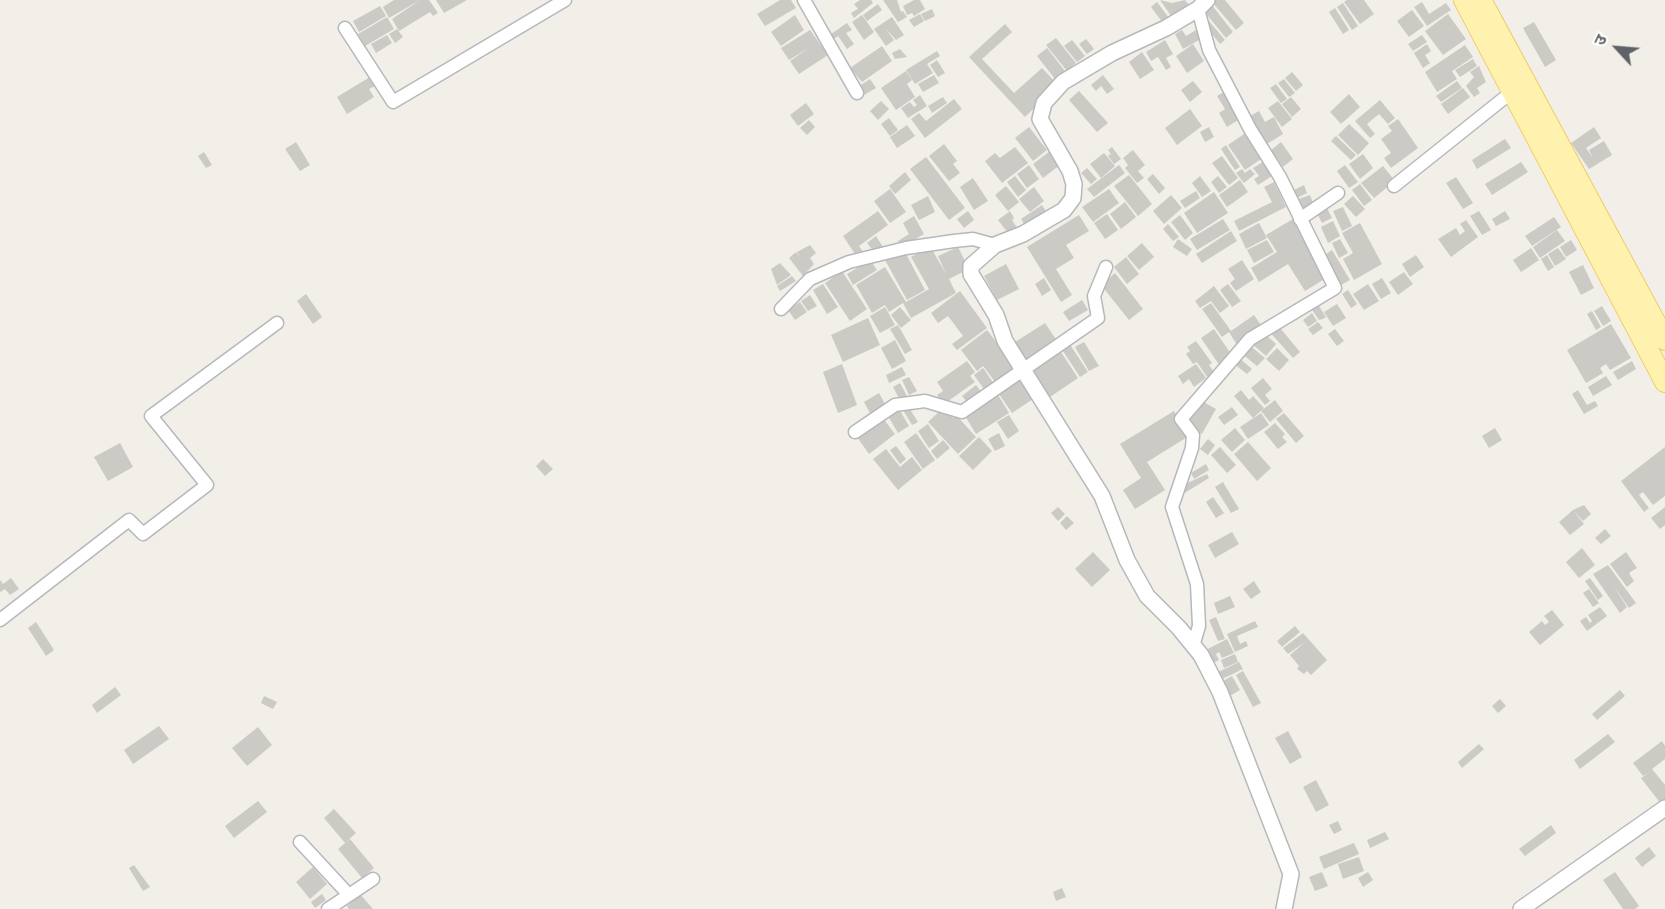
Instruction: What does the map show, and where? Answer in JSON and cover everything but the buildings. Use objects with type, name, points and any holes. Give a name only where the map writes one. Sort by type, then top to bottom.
[{"type":"main road","points":[[1464,0],[1665,382]]},
{"type":"main road","points":[[1481,0],[1665,340]]},
{"type":"street","points":[[345,28],[393,102],[565,0]]},
{"type":"street","points":[[804,0],[857,93]]},
{"type":"street","points":[[1193,646],[1199,626],[1197,584],[1172,507],[1192,448],[1193,435],[1181,419],[1250,339],[1335,288],[1280,177],[1251,129],[1209,50],[1203,4],[1063,82],[1044,103],[1040,119],[1070,171],[1074,184],[1073,198],[1064,210],[1023,234],[995,245],[971,266],[971,274],[996,315],[1005,341],[1102,496],[1127,560],[1147,596],[1193,646],[1220,692],[1291,874],[1284,909]]},
{"type":"street","points":[[1395,186],[1513,91]]},
{"type":"street","points":[[1300,219],[1338,193]]},
{"type":"street","points":[[781,309],[810,279],[849,262],[897,250],[954,241],[973,239],[995,245]]},
{"type":"street","points":[[855,432],[895,405],[925,401],[962,412],[1098,318],[1094,296],[1106,267]]},
{"type":"street","points":[[0,620],[129,520],[143,534],[207,485],[151,416],[277,323]]},
{"type":"street","points":[[1521,909],[1665,808]]},
{"type":"street","points":[[300,842],[349,895]]},
{"type":"street","points":[[328,909],[373,879]]}]
